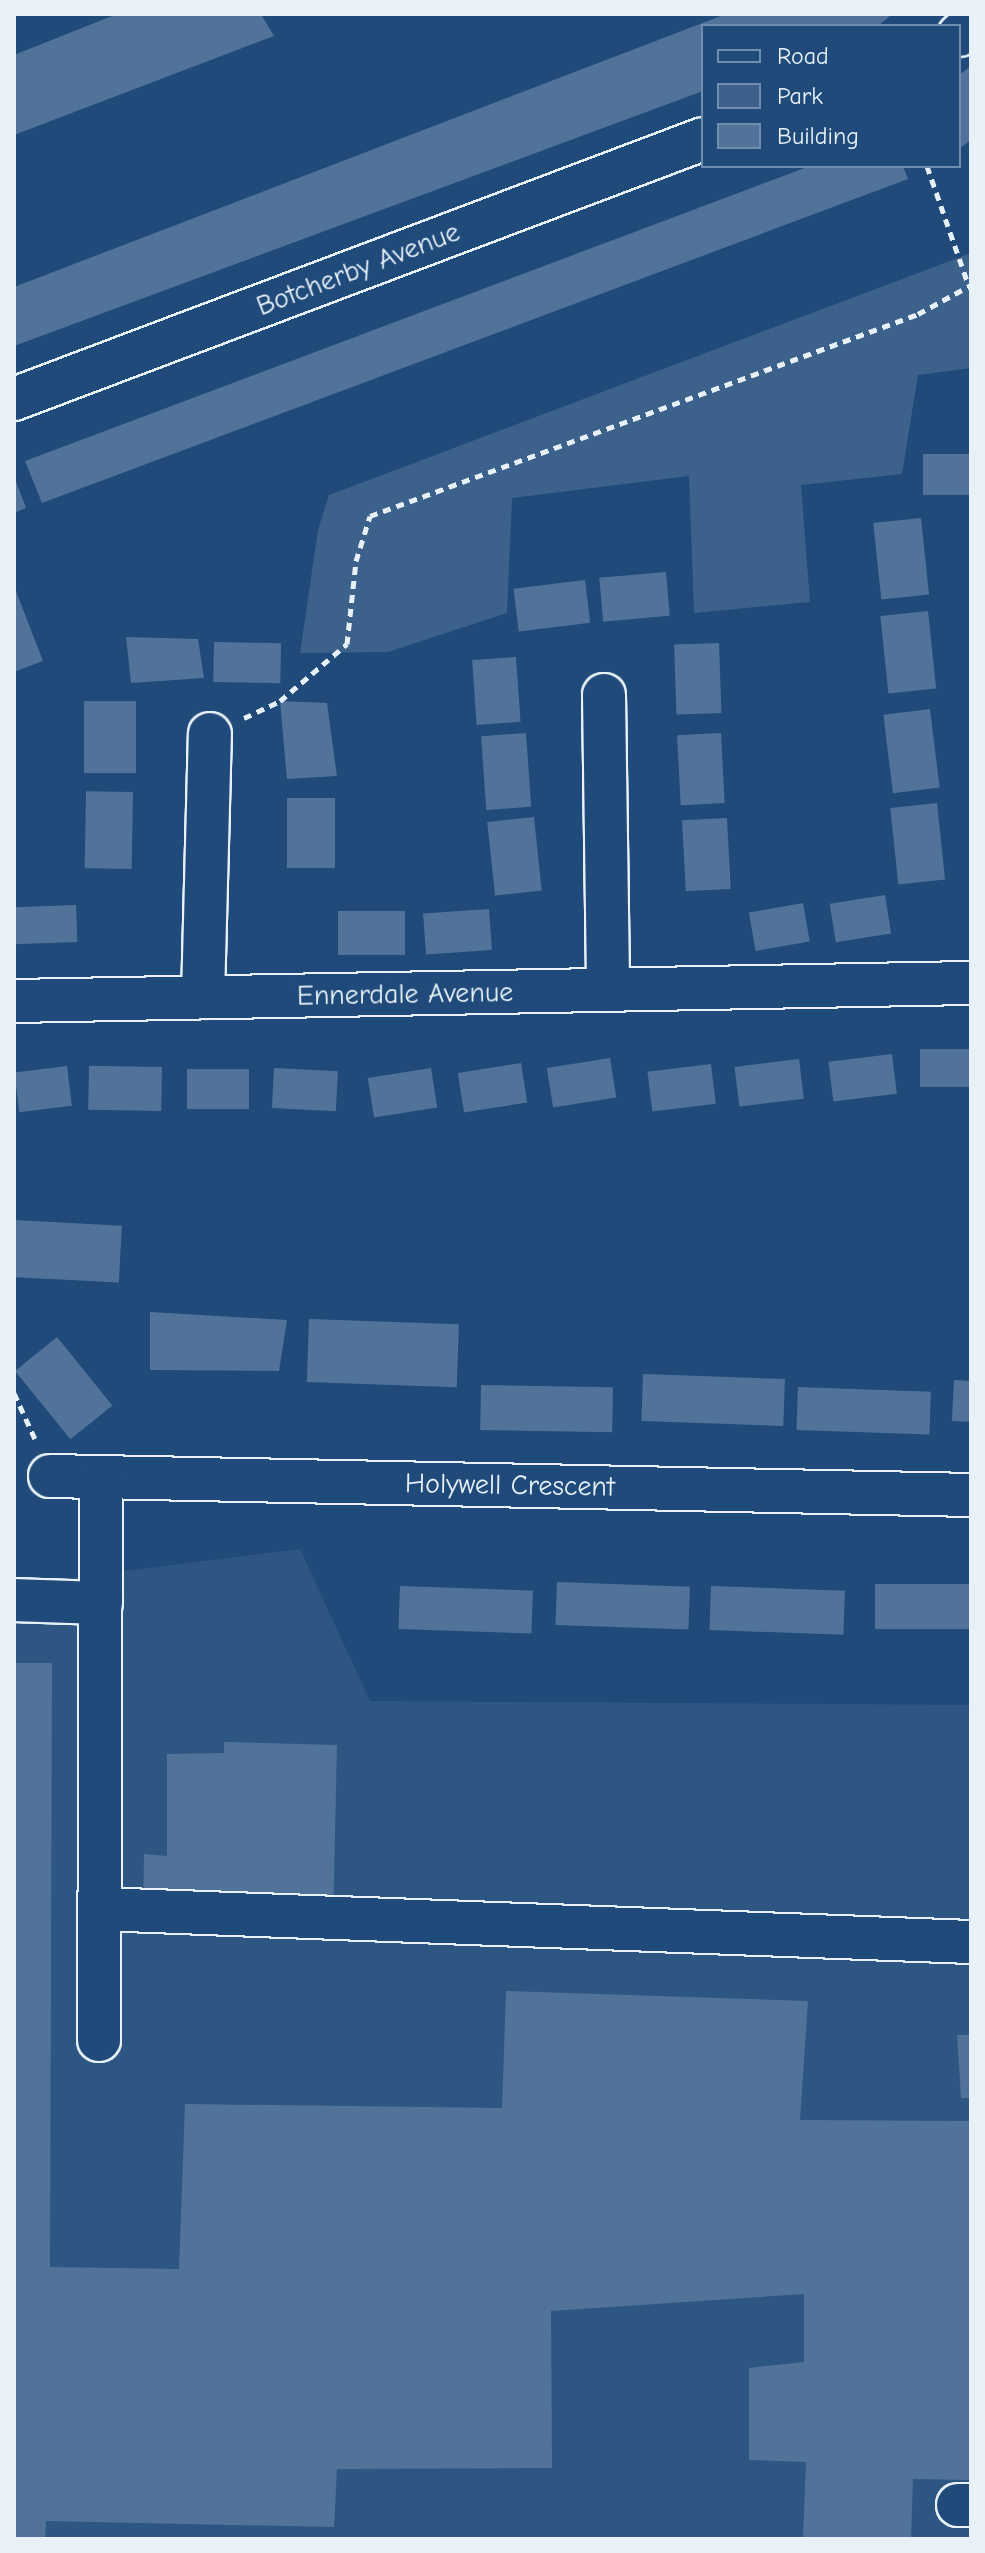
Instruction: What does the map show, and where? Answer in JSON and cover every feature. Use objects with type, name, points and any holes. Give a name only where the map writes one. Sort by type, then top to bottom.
[{"type":"street","name":"Botcherby Avenue","points":[[14,399],[701,140]]},
{"type":"street","points":[[604,695],[608,990]]},
{"type":"street","points":[[203,997],[210,734]]},
{"type":"street","name":"Ennerdale Avenue","points":[[14,1001],[971,983]]},
{"type":"street","name":"Holywell Crescent","points":[[50,1476],[971,1495]]},
{"type":"street","points":[[99,2040],[101,1477]]},
{"type":"street","points":[[14,1600],[101,1603]]},
{"type":"street","points":[[100,1909],[971,1942]]},
{"type":"path","points":[[210,734],[280,701],[347,644],[356,561],[370,516],[918,314],[970,285],[928,168]]},
{"type":"path","points":[[14,1393],[50,1476]]},
{"type":"shaded area","points":[[300,1549],[370,1701],[971,1705],[971,2539],[14,2539],[14,1585]]},
{"type":"green space","points":[[971,253],[971,368],[918,375],[902,474],[801,485],[810,602],[694,613],[689,476],[512,498],[507,613],[388,652],[300,653],[318,530],[329,495]]},
{"type":"building","points":[[117,14],[261,14],[274,36],[14,135],[14,55]]},
{"type":"building","points":[[726,14],[892,14],[880,24],[701,24],[701,92],[14,346],[14,287]]},
{"type":"building","points":[[971,66],[971,140],[961,148],[961,74]]},
{"type":"building","points":[[805,168],[904,168],[908,179],[42,503],[25,461]]},
{"type":"building","points":[[923,454],[971,454],[971,495],[923,495]]},
{"type":"building","points":[[14,476],[26,508],[14,513]]},
{"type":"building","points":[[921,518],[929,595],[881,600],[873,523]]},
{"type":"building","points":[[666,572],[670,616],[603,622],[599,578]]},
{"type":"building","points":[[585,580],[590,623],[519,631],[514,589]]},
{"type":"building","points":[[14,586],[43,661],[14,672]]},
{"type":"building","points":[[928,611],[936,689],[888,694],[880,616]]},
{"type":"building","points":[[126,637],[198,639],[204,678],[131,683]]},
{"type":"building","points":[[214,642],[281,643],[280,683],[213,682]]},
{"type":"building","points":[[719,643],[721,713],[676,715],[674,645]]},
{"type":"building","points":[[516,657],[521,722],[477,725],[472,660]]},
{"type":"building","points":[[84,701],[136,701],[136,773],[84,773]]},
{"type":"building","points":[[280,701],[327,703],[337,776],[287,779]]},
{"type":"building","points":[[930,709],[940,787],[893,793],[883,715]]},
{"type":"building","points":[[526,733],[531,807],[486,810],[481,736]]},
{"type":"building","points":[[721,733],[725,803],[681,805],[677,735]]},
{"type":"building","points":[[86,791],[133,792],[132,869],[85,868]]},
{"type":"building","points":[[287,798],[335,798],[335,868],[287,868]]},
{"type":"building","points":[[937,803],[945,880],[898,884],[890,808]]},
{"type":"building","points":[[534,817],[542,891],[495,896],[487,822]]},
{"type":"building","points":[[727,818],[731,889],[686,891],[682,820]]},
{"type":"building","points":[[885,895],[891,934],[836,942],[830,904]]},
{"type":"building","points":[[803,903],[810,941],[756,951],[749,913]]},
{"type":"building","points":[[76,905],[77,942],[15,944],[14,907]]},
{"type":"building","points":[[489,909],[492,950],[426,955],[423,914]]},
{"type":"building","points":[[338,911],[405,911],[405,955],[338,955]]},
{"type":"building","points":[[920,1049],[971,1049],[971,1087],[920,1087]]},
{"type":"building","points":[[892,1054],[897,1094],[833,1102],[828,1062]]},
{"type":"building","points":[[610,1058],[616,1098],[553,1108],[547,1068]]},
{"type":"building","points":[[799,1059],[804,1099],[739,1107],[734,1067]]},
{"type":"building","points":[[521,1063],[527,1103],[464,1113],[458,1073]]},
{"type":"building","points":[[711,1064],[716,1104],[652,1112],[647,1072]]},
{"type":"building","points":[[67,1066],[72,1106],[19,1112],[14,1072]]},
{"type":"building","points":[[89,1066],[162,1067],[161,1111],[88,1110]]},
{"type":"building","points":[[274,1068],[338,1071],[336,1111],[272,1108]]},
{"type":"building","points":[[431,1068],[437,1108],[374,1118],[368,1078]]},
{"type":"building","points":[[187,1069],[249,1069],[249,1109],[187,1109]]},
{"type":"building","points":[[14,1220],[122,1226],[119,1283],[14,1277]]},
{"type":"building","points":[[150,1312],[287,1320],[279,1371],[150,1370]]},
{"type":"building","points":[[309,1319],[459,1324],[457,1387],[307,1382]]},
{"type":"building","points":[[57,1337],[112,1405],[70,1439],[15,1371]]},
{"type":"building","points":[[643,1374],[785,1379],[783,1426],[641,1421]]},
{"type":"building","points":[[954,1380],[971,1381],[969,1422],[952,1421]]},
{"type":"building","points":[[481,1385],[613,1387],[612,1432],[480,1430]]},
{"type":"building","points":[[798,1387],[931,1392],[929,1435],[796,1430]]},
{"type":"building","points":[[557,1582],[690,1587],[688,1630],[555,1625]]},
{"type":"building","points":[[875,1584],[971,1584],[971,1629],[875,1629]]},
{"type":"building","points":[[400,1586],[533,1591],[531,1634],[398,1629]]},
{"type":"building","points":[[711,1586],[845,1591],[843,1635],[709,1630]]},
{"type":"building","points":[[14,1663],[52,1663],[50,2267],[179,2269],[185,2104],[502,2108],[506,1991],[808,2001],[800,2120],[971,2121],[971,2480],[913,2479],[911,2539],[803,2539],[806,2462],[749,2460],[749,2368],[804,2362],[804,2294],[551,2311],[552,2468],[337,2469],[334,2527],[46,2521],[45,2539],[14,2539]]},
{"type":"building","points":[[224,1742],[337,1745],[333,1922],[143,1919],[144,1854],[167,1856],[167,1754],[224,1753]]},
{"type":"building","points":[[957,2035],[971,2035],[971,2098],[961,2098]]}]
